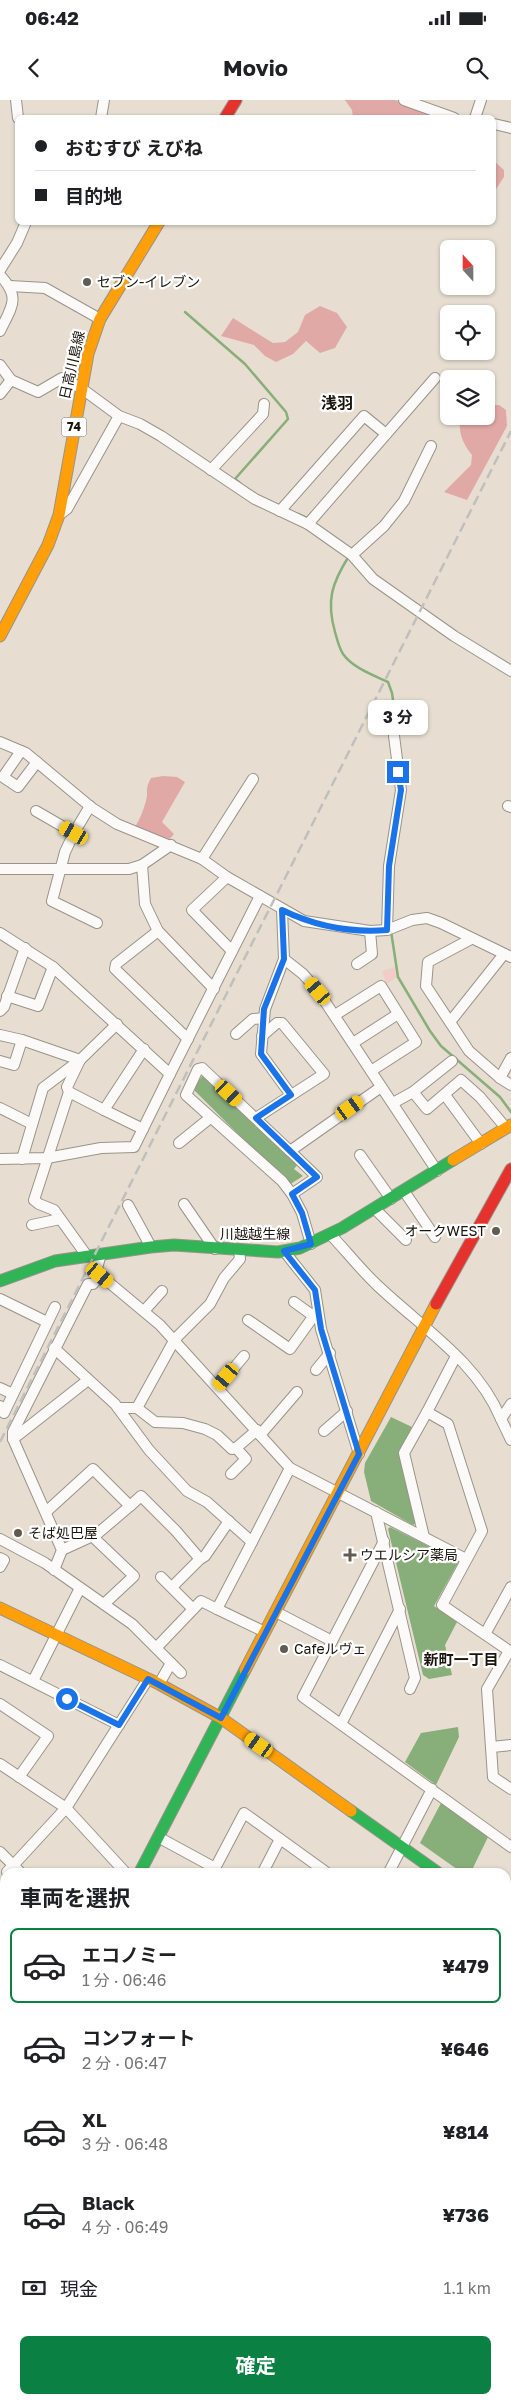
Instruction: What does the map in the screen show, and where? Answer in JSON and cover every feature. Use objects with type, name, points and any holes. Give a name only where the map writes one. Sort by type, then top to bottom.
[{"type":"street","points":[[16,100],[18,115]]},
{"type":"street","points":[[102,115],[104,100]]},
{"type":"street","points":[[227,115],[236,100]]},
{"type":"street","points":[[404,100],[428,104],[448,115]]},
{"type":"street","points":[[476,115],[481,100]]},
{"type":"street","points":[[496,124],[510,125]]},
{"type":"street","points":[[0,270],[17,243],[25,225]]},
{"type":"street","name":"日高川島線","points":[[0,636],[48,545],[59,515],[88,354],[100,318],[157,225]]},
{"type":"street","points":[[0,275],[10,286],[14,296],[13,304],[0,331]]},
{"type":"street","points":[[10,286],[45,288],[100,318]]},
{"type":"street","points":[[0,365],[11,380],[38,392],[62,378],[81,388],[119,416],[154,432],[255,499],[308,524],[352,555],[381,585],[454,636],[511,672]]},
{"type":"street","points":[[308,524],[435,378]]},
{"type":"street","points":[[0,394],[11,380]]},
{"type":"street","points":[[211,470],[264,414],[264,404]]},
{"type":"street","points":[[59,515],[67,509],[119,416]]},
{"type":"street","points":[[280,511],[364,416],[386,434]]},
{"type":"street","points":[[352,555],[384,526],[404,500],[431,446]]},
{"type":"street","points":[[387,930],[389,866],[401,790],[394,736]]},
{"type":"street","points":[[0,742],[21,751],[37,762],[90,806],[118,824],[202,859],[227,877],[304,921],[350,930],[370,931],[387,930],[412,920],[427,918],[508,955],[450,1022]]},
{"type":"street","points":[[21,751],[3,777],[18,787],[37,762]]},
{"type":"street","points":[[202,859],[253,779]]},
{"type":"street","points":[[90,806],[64,852],[60,868],[61,874],[52,901],[96,923]]},
{"type":"street","points":[[36,811],[74,833]]},
{"type":"street","points":[[0,869],[129,869],[142,865],[171,845]]},
{"type":"street","points":[[142,865],[146,904],[158,931],[214,989]]},
{"type":"street","points":[[227,877],[192,910],[232,951]]},
{"type":"street","points":[[0,1159],[46,1158],[101,1148],[134,1147],[260,896]]},
{"type":"street","points":[[282,910],[284,959],[264,1009],[261,1054],[291,1095]]},
{"type":"street","points":[[158,931],[116,964],[115,969],[188,1039]]},
{"type":"street","points":[[357,964],[372,954],[370,931]]},
{"type":"street","points":[[0,933],[53,967],[170,1074]]},
{"type":"street","points":[[471,939],[428,962],[426,986],[469,1051],[511,1085]]},
{"type":"street","points":[[0,1011],[4,1007],[25,948]]},
{"type":"street","points":[[284,959],[303,974],[335,1014],[437,1171]]},
{"type":"street","points":[[7,996],[38,1006],[53,967]]},
{"type":"street","points":[[335,1014],[381,986],[416,1042],[371,1071]]},
{"type":"street","points":[[353,1043],[398,1014]]},
{"type":"street","points":[[236,1034],[253,1019],[264,1018]]},
{"type":"street","points":[[256,1118],[324,1074],[282,1023],[277,1023],[262,1036]]},
{"type":"street","points":[[22,1159],[43,1088],[80,1060],[117,1024]]},
{"type":"street","points":[[0,1035],[22,1040],[80,1060]]},
{"type":"street","points":[[0,1061],[14,1065],[22,1040]]},
{"type":"street","points":[[104,1110],[144,1050]]},
{"type":"street","points":[[500,1078],[511,1058]]},
{"type":"street","points":[[80,1060],[68,1087],[69,1092],[56,1134],[46,1158],[34,1200],[54,1210],[87,1256]]},
{"type":"street","points":[[393,1103],[413,1092],[452,1061]]},
{"type":"street","points":[[292,1194],[317,1177],[202,1068],[198,1069],[186,1095],[282,1182],[292,1194],[302,1213],[311,1244]]},
{"type":"street","points":[[413,1092],[427,1110],[461,1080],[509,1127]]},
{"type":"street","points":[[290,1151],[381,1087]]},
{"type":"street","points":[[69,1092],[143,1129]]},
{"type":"street","points":[[445,1095],[481,1144]]},
{"type":"street","points":[[0,1108],[32,1124]]},
{"type":"street","points":[[179,1143],[210,1118]]},
{"type":"street","name":"川越越生線","points":[[5,1279],[55,1261],[151,1247],[174,1246],[284,1251],[311,1244],[375,1209],[509,1127]]},
{"type":"street","points":[[360,1155],[391,1199]]},
{"type":"street","points":[[142,1868],[424,1326],[511,1169]]},
{"type":"street","points":[[404,1191],[435,1237]]},
{"type":"street","points":[[184,1204],[215,1249]]},
{"type":"street","points":[[128,1205],[151,1247]]},
{"type":"street","points":[[375,1209],[406,1240]]},
{"type":"street","points":[[32,1225],[60,1219]]},
{"type":"street","points":[[330,1235],[376,1285],[456,1356],[493,1400],[511,1440]]},
{"type":"street","points":[[137,1408],[175,1339],[210,1304],[224,1278],[240,1259],[239,1250]]},
{"type":"street","points":[[284,1251],[315,1290],[315,1313],[330,1353],[359,1454]]},
{"type":"street","points":[[101,1254],[97,1268],[100,1275],[175,1339],[290,1468],[466,1559]]},
{"type":"street","points":[[54,1570],[62,1550],[47,1510],[13,1439],[13,1432],[88,1284],[93,1284],[100,1275]]},
{"type":"street","points":[[5,1279],[0,1299],[47,1322]]},
{"type":"street","points":[[144,1311],[162,1291]]},
{"type":"street","points":[[294,1302],[315,1313]]},
{"type":"street","points":[[0,1406],[4,1413],[54,1307]]},
{"type":"street","points":[[248,1320],[290,1349],[315,1313]]},
{"type":"street","points":[[54,1348],[118,1408],[129,1426],[188,1492],[207,1502],[252,1542]]},
{"type":"street","points":[[316,1370],[330,1353]]},
{"type":"street","points":[[218,1387],[244,1356]]},
{"type":"street","points":[[424,1537],[404,1454],[456,1356]]},
{"type":"street","points":[[13,1439],[88,1380]]},
{"type":"street","points":[[0,1388],[13,1394]]},
{"type":"street","points":[[118,1408],[137,1408],[155,1422],[183,1423],[205,1429],[217,1435],[232,1449],[259,1433],[297,1392]]},
{"type":"street","points":[[501,1419],[511,1404]]},
{"type":"street","points":[[324,1431],[347,1411]]},
{"type":"street","points":[[427,1412],[448,1424],[482,1532],[442,1604],[510,1651],[487,1690],[493,1777],[511,1789]]},
{"type":"street","points":[[230,1474],[246,1458],[236,1448]]},
{"type":"street","points":[[47,1510],[92,1468],[130,1506]]},
{"type":"street","points":[[217,1609],[290,1468]]},
{"type":"street","points":[[62,1550],[93,1537],[141,1496],[176,1531],[200,1559]]},
{"type":"street","points":[[376,1512],[415,1678],[410,1689]]},
{"type":"street","points":[[172,1587],[205,1556],[229,1521]]},
{"type":"street","points":[[93,1537],[134,1576],[104,1604]]},
{"type":"street","points":[[0,1539],[54,1570],[132,1624],[181,1673]]},
{"type":"street","points":[[384,1541],[302,1697],[511,1847]]},
{"type":"street","points":[[0,1558],[4,1560],[0,1567]]},
{"type":"street","points":[[161,1577],[193,1609]]},
{"type":"street","points":[[33,1681],[80,1588]]},
{"type":"street","points":[[485,1634],[510,1593]]},
{"type":"street","points":[[157,1648],[202,1601],[265,1632]]},
{"type":"street","points":[[0,1608],[159,1684],[221,1718],[431,1868]]},
{"type":"street","points":[[341,1724],[400,1610]]},
{"type":"street","points":[[276,1612],[332,1641]]},
{"type":"street","points":[[159,1684],[171,1663]]},
{"type":"street","points":[[0,1665],[119,1725]]},
{"type":"street","points":[[14,1868],[66,1808],[148,1679]]},
{"type":"street","points":[[0,1704],[48,1736],[19,1777]]},
{"type":"street","points":[[492,1747],[511,1744]]},
{"type":"street","points":[[0,1764],[66,1808],[121,1868]]},
{"type":"street","points":[[391,1868],[432,1789]]},
{"type":"street","points":[[215,1868],[244,1813],[315,1868]]},
{"type":"street","points":[[158,1837],[211,1868]]},
{"type":"street","points":[[266,1868],[280,1839]]},
{"type":"street","points":[[0,1852],[9,1868]]},
{"type":"shaded area","points":[[345,100],[395,100],[434,115],[353,115],[352,110]]},
{"type":"shaded area","points":[[496,163],[504,170],[504,177],[496,189]]},
{"type":"shaded area","points":[[320,306],[337,313],[347,327],[335,348],[320,353],[306,341],[293,354],[276,362],[265,356],[254,345],[221,336],[233,318],[273,343],[285,342],[298,332],[305,315]]},
{"type":"shaded area","points":[[495,405],[499,405],[506,410],[507,426],[467,500],[444,492],[471,465],[472,455],[464,442],[460,425],[495,425]]},
{"type":"shaded area","points":[[163,776],[177,777],[185,782],[162,822],[174,834],[170,839],[152,835],[135,827],[145,805],[151,778]]},
{"type":"shaded area","points":[[395,967],[397,977],[384,986],[381,982],[385,980],[382,971]]},
{"type":"shaded area","points":[[203,1075],[298,1164],[294,1169],[303,1176],[289,1185],[195,1091],[194,1087]]},
{"type":"shaded area","points":[[391,1417],[412,1427],[399,1452],[416,1523],[413,1525],[371,1501],[364,1472],[365,1463]]},
{"type":"shaded area","points":[[390,1527],[459,1561],[434,1606],[457,1622],[445,1645],[452,1675],[429,1679],[423,1675],[388,1529]]},
{"type":"shaded area","points":[[458,1727],[459,1737],[436,1785],[405,1762],[421,1733]]},
{"type":"shaded area","points":[[441,1803],[488,1837],[473,1868],[455,1868],[420,1843]]},
{"type":"waterway","points":[[185,312],[245,364],[286,412],[288,419],[235,479],[240,483]]},
{"type":"waterway","points":[[298,514],[309,519]]},
{"type":"waterway","points":[[349,556],[338,575],[332,592],[331,610],[335,632],[340,649],[347,659],[364,671],[388,682],[392,693],[398,735]]},
{"type":"waterway","points":[[391,931],[398,977],[430,1031],[441,1046],[500,1097],[511,1112]]},
{"type":"railway","points":[[0,1442],[511,431]]},
{"type":"traffic: fast","points":[[0,1281],[55,1261],[151,1247],[174,1245],[278,1252],[300,1248],[342,1228],[453,1160]]},
{"type":"traffic: fast","points":[[142,1868],[245,1670]]},
{"type":"traffic: fast","points":[[351,1811],[431,1868]]},
{"type":"traffic: slow","points":[[0,636],[48,545],[59,515],[88,354],[100,319],[157,225]]},
{"type":"traffic: slow","points":[[453,1160],[511,1125]]},
{"type":"traffic: slow","points":[[245,1670],[436,1304]]},
{"type":"traffic: slow","points":[[0,1608],[159,1684],[221,1718],[351,1811]]},
{"type":"traffic: jam","points":[[227,115],[236,100]]},
{"type":"traffic: jam","points":[[436,1304],[511,1169]]},
{"type":"place","name":"セブン-イレブン","points":[[87,282]]},
{"type":"place","name":"オークWEST","points":[[496,1231]]},
{"type":"place","name":"そば処巴屋","points":[[18,1533]]},
{"type":"place","name":"ウエルシア薬局","points":[[350,1555]]},
{"type":"place","name":"Cafeルヴェ","points":[[284,1649]]},
{"type":"district","name":"浅羽","points":[[337,403]]},
{"type":"district","name":"新町一丁目","points":[[461,1660]]},
{"type":"route","points":[[67,1699],[119,1725],[148,1679],[221,1718],[359,1454],[330,1353],[321,1329],[315,1290],[284,1251],[311,1244],[302,1213],[292,1194],[317,1177],[256,1118],[291,1095],[261,1054],[264,1009],[284,959],[282,910],[304,921],[350,930],[387,930],[386,901],[389,866],[401,790],[398,772]]}]
